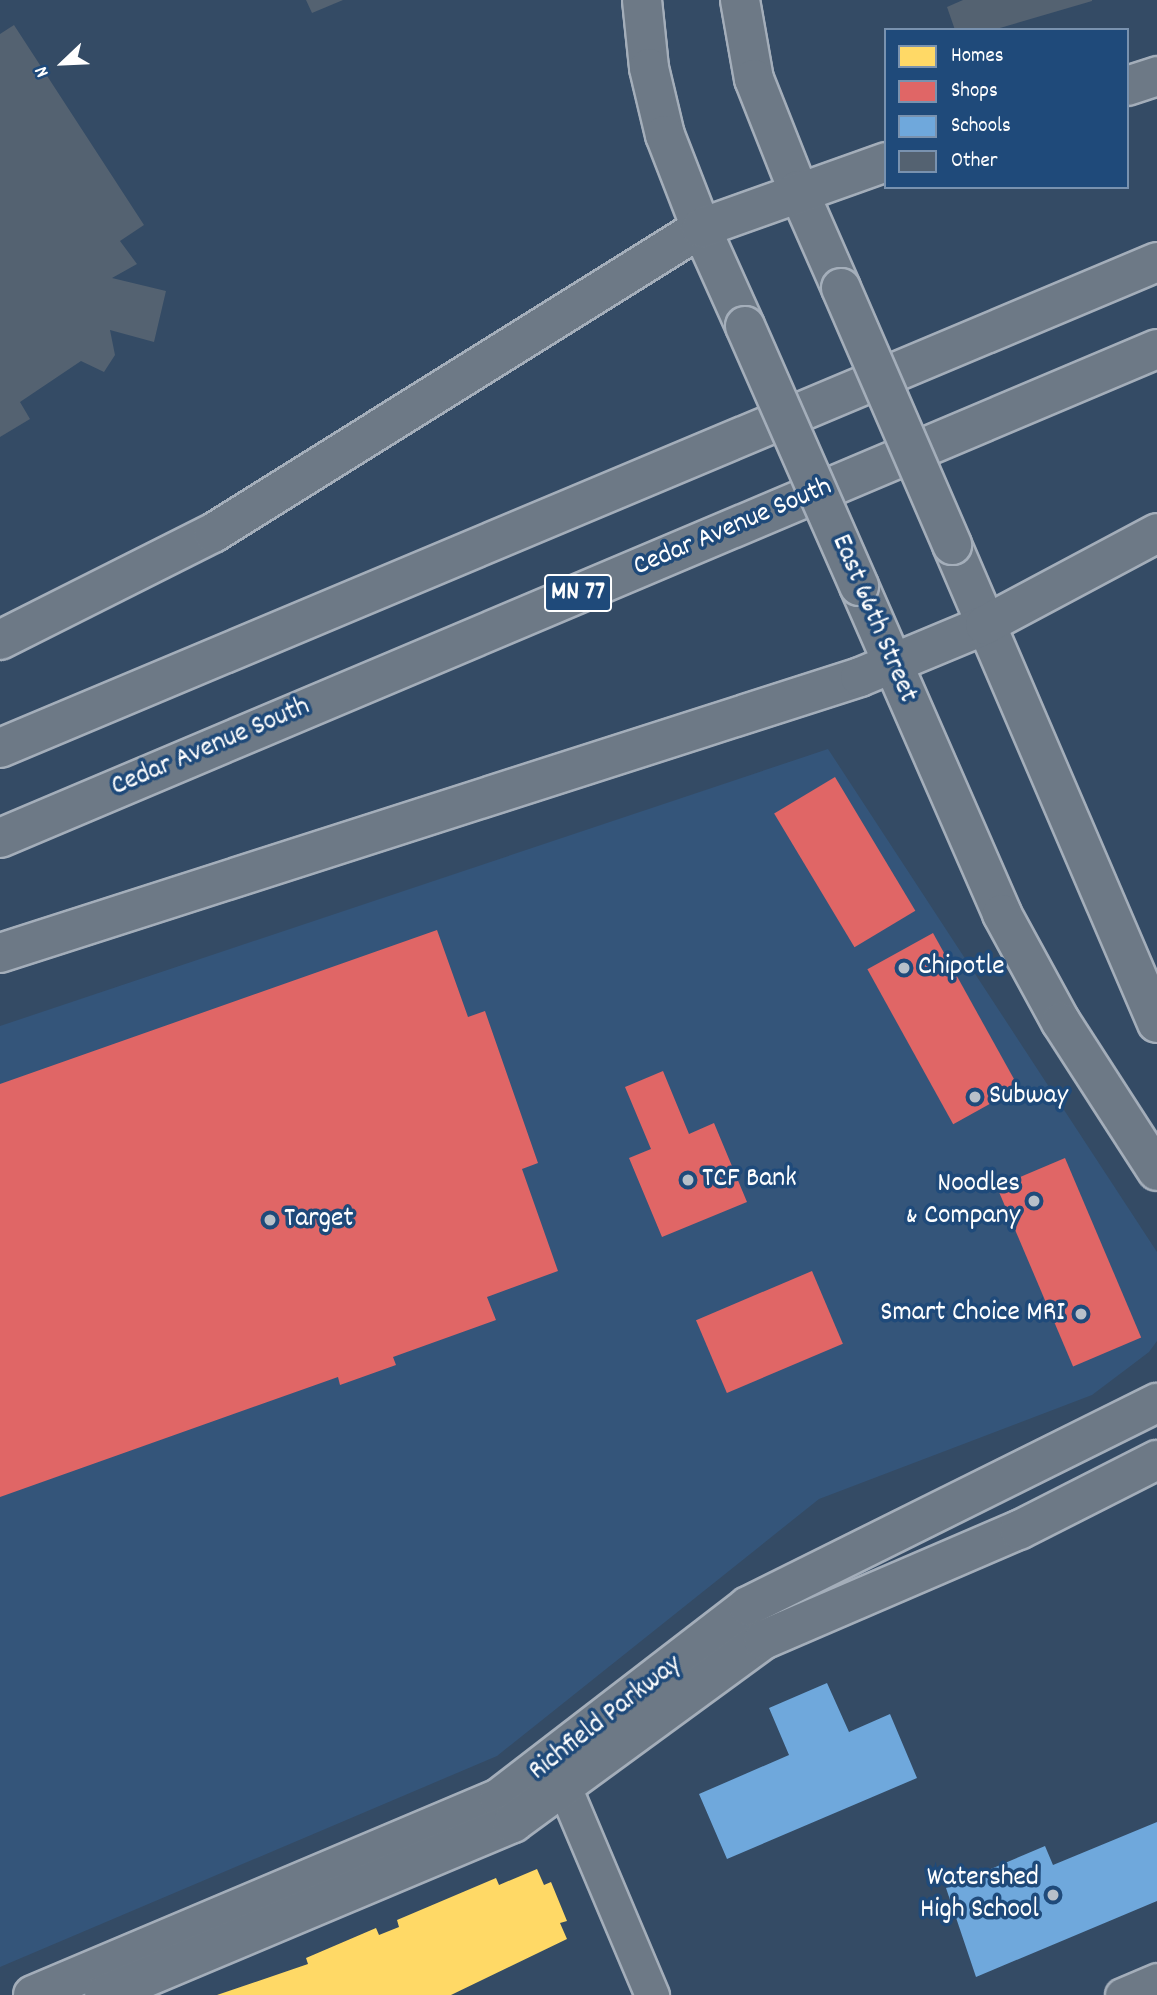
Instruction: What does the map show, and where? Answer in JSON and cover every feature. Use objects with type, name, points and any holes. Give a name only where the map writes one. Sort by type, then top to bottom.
[{"type":"main road","name":"East 66th Street","points":[[642,0],[649,68],[665,135],[701,228],[1003,914],[1061,1022],[1157,1171]]},
{"type":"main road","points":[[740,0],[754,79],[798,190],[1157,1023]]},
{"type":"main road","points":[[1129,85],[1157,76]]},
{"type":"main road","points":[[0,640],[213,533],[701,228],[798,190],[884,163]]},
{"type":"main road","points":[[0,748],[1157,262]]},
{"type":"main road","name":"Cedar Avenue South","points":[[0,838],[1157,349]]},
{"type":"main road","points":[[0,953],[893,663],[985,625],[1157,533]]},
{"type":"main road","name":"Richfield Parkway","points":[[33,1995],[499,1798],[748,1606],[1157,1403]]},
{"type":"main road","name":"Richfield Parkway","points":[[104,1995],[483,1837],[565,1789],[727,1661],[917,1575],[1157,1460]]},
{"type":"main road","points":[[917,1575],[919,1544],[1037,1464]]},
{"type":"street","points":[[565,1789],[652,1995]]},
{"type":"street","points":[[1122,1995],[1157,1980]]},
{"type":"shaded area","points":[[828,749],[1157,1252],[1157,1341],[1149,1352],[1092,1395],[819,1499],[497,1756],[0,1967],[0,1026]]},
{"type":"building: Homes","points":[[537,1869],[544,1885],[551,1882],[567,1921],[560,1923],[567,1939],[451,1995],[217,1995],[308,1964],[306,1958],[376,1928],[379,1935],[399,1927],[397,1920],[496,1878],[499,1885]]},
{"type":"building: Shops","points":[[835,777],[915,911],[854,947],[774,814]]},
{"type":"building: Shops","name":"Target","points":[[437,930],[468,1017],[485,1011],[538,1163],[522,1169],[558,1271],[487,1297],[496,1320],[393,1357],[396,1365],[340,1385],[338,1377],[0,1497],[0,1084]]},
{"type":"building: Shops","points":[[933,933],[1019,1088],[953,1124],[867,969]]},
{"type":"building: Shops","name":"TCF Bank","points":[[663,1071],[689,1134],[714,1123],[747,1202],[662,1237],[629,1158],[651,1149],[625,1087]]},
{"type":"building: Shops","points":[[1065,1158],[1141,1337],[1073,1366],[997,1187]]},
{"type":"building: Shops","points":[[812,1271],[843,1344],[727,1393],[696,1320]]},
{"type":"building: Schools","points":[[827,1683],[849,1732],[890,1714],[917,1778],[727,1859],[699,1794],[789,1755],[769,1708]]},
{"type":"building: Schools","name":"Watershed High School","points":[[1157,1822],[1157,1901],[976,1977],[946,1888],[1045,1846],[1053,1865]]},
{"type":"building: Other","points":[[306,0],[343,0],[312,13]]},
{"type":"building: Other","points":[[963,0],[1092,0],[1000,28],[954,28],[947,7]]},
{"type":"building: Other","points":[[14,25],[144,225],[120,241],[137,264],[112,278],[166,291],[154,342],[110,330],[115,355],[104,372],[81,361],[20,402],[30,419],[0,437],[0,34]]},
{"type":"place","name":"Chipotle","points":[[904,968]]},
{"type":"place","name":"Subway","points":[[975,1097]]},
{"type":"place","name":"TCF Bank","points":[[688,1180]]},
{"type":"place","name":"Noodles & Company","points":[[1034,1201]]},
{"type":"place","name":"Target","points":[[270,1220]]},
{"type":"place","name":"Smart Choice MRI","points":[[1081,1314]]},
{"type":"place","name":"Watershed High School","points":[[1053,1895]]}]
